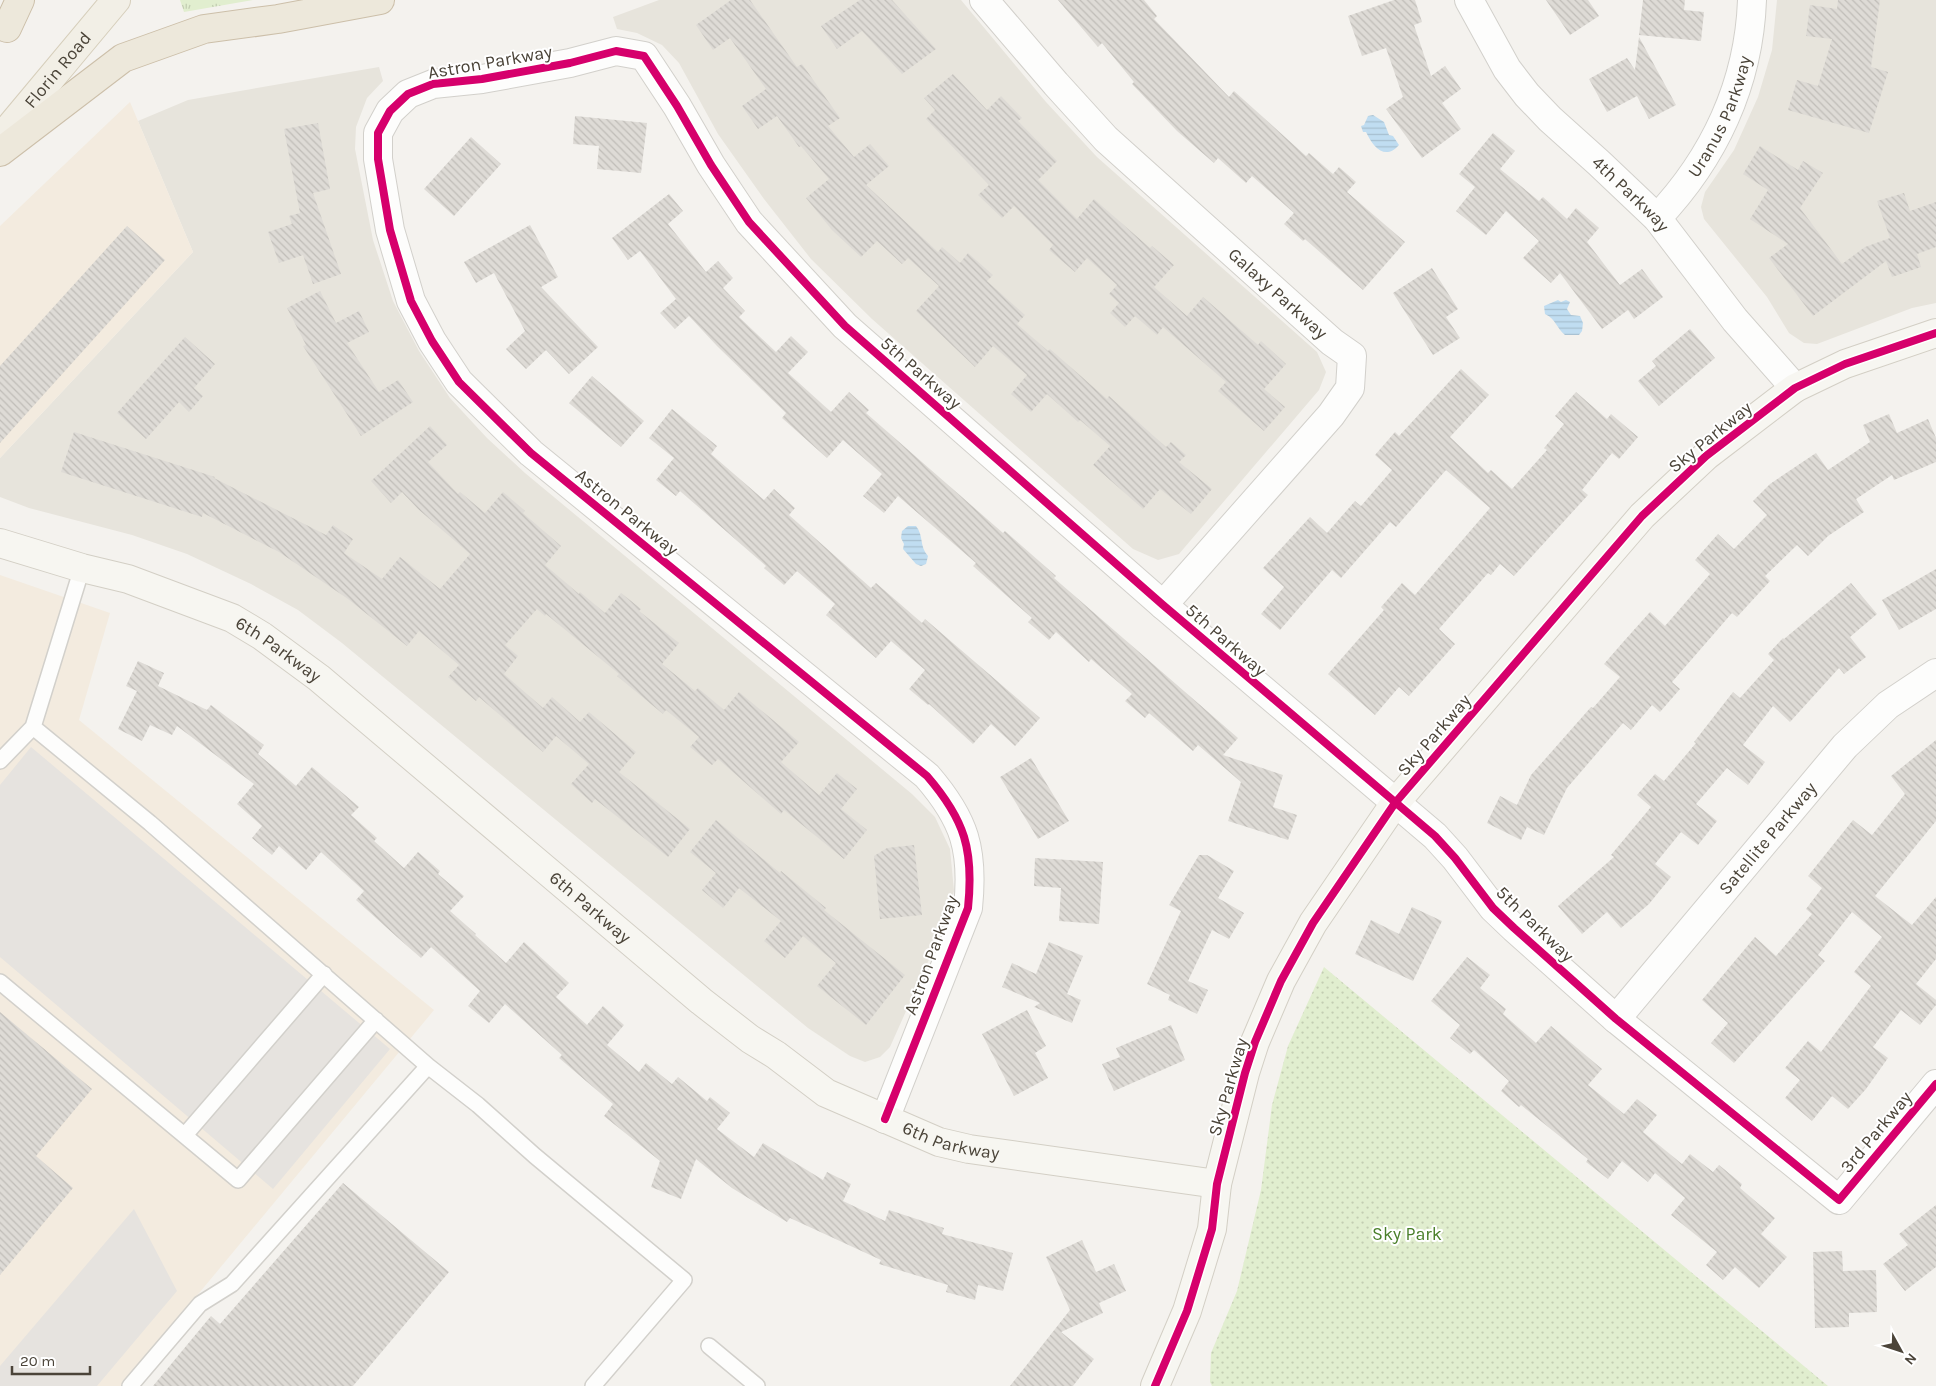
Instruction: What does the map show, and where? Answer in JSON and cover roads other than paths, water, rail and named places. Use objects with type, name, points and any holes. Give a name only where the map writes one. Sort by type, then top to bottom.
[{"type":"highway","points":[[4,32],[20,0]]},
{"type":"highway","points":[[0,152],[123,58],[204,28],[278,19],[380,0]]},
{"type":"main road","points":[[4,32],[30,0]]},
{"type":"main road","name":"Florin Road","points":[[0,140],[116,0]]},
{"type":"street","name":"Galaxy Parkway","points":[[984,0],[1106,139],[1332,342],[1352,356],[1350,388],[1331,415],[1163,605]]},
{"type":"street","name":"4th Parkway","points":[[1469,0],[1507,69],[1527,95],[1550,119],[1657,218],[1735,320],[1795,388]]},
{"type":"street","name":"Uranus Parkway","points":[[1657,218],[1693,176],[1722,128],[1733,102],[1746,56],[1752,0]]},
{"type":"street","name":"Astron Parkway","points":[[644,56],[616,51],[570,63],[482,79],[433,84],[408,94],[390,111],[378,133],[378,159],[390,230],[411,301],[432,341],[459,382],[531,453],[928,776],[946,798],[960,823],[969,850],[971,879],[968,908],[885,1119]]},
{"type":"street","name":"5th Parkway","points":[[644,56],[711,165],[749,222],[845,326],[1163,605],[1441,843],[1500,915],[1616,1019],[1840,1200]]},
{"type":"street","name":"Sky Parkway","points":[[1155,1386],[1187,1311],[1212,1229],[1217,1184],[1245,1073],[1255,1042],[1281,981],[1313,923],[1395,803],[1642,516],[1706,456],[1795,388],[1845,364],[1936,333]]},
{"type":"street","name":"6th Parkway","points":[[0,543],[162,590],[232,618],[270,641],[319,678],[693,994],[736,1028],[826,1093],[939,1142],[969,1149],[1217,1184]]},
{"type":"street","name":"Satellite Parkway","points":[[1616,1019],[1845,746],[1888,705],[1936,673]]},
{"type":"street","name":"3rd Parkway","points":[[1840,1200],[1936,1084]]},
{"type":"lane","points":[[0,761],[33,727],[82,568]]},
{"type":"lane","points":[[33,727],[150,823],[428,1066],[478,1105],[535,1156],[684,1280],[593,1386]]},
{"type":"lane","points":[[184,1135],[324,974]]},
{"type":"lane","points":[[0,982],[238,1180],[376,1020]]},
{"type":"lane","points":[[130,1386],[200,1304],[232,1284],[428,1066]]},
{"type":"lane","points":[[709,1346],[757,1386]]},
{"type":"water","points":[[1373,115],[1384,122],[1389,135],[1393,136],[1399,145],[1394,150],[1384,152],[1380,150],[1372,143],[1366,132],[1363,132],[1361,126],[1364,125],[1368,116]]},
{"type":"water","points":[[1558,300],[1570,302],[1567,309],[1571,315],[1580,316],[1583,323],[1582,331],[1579,335],[1565,335],[1552,319],[1545,314],[1544,306]]},
{"type":"water","points":[[908,526],[916,526],[923,548],[928,556],[926,564],[921,566],[916,564],[903,549],[902,531]]},
{"type":"park label","name":"Sky Park","points":[[1407,1234]]}]
